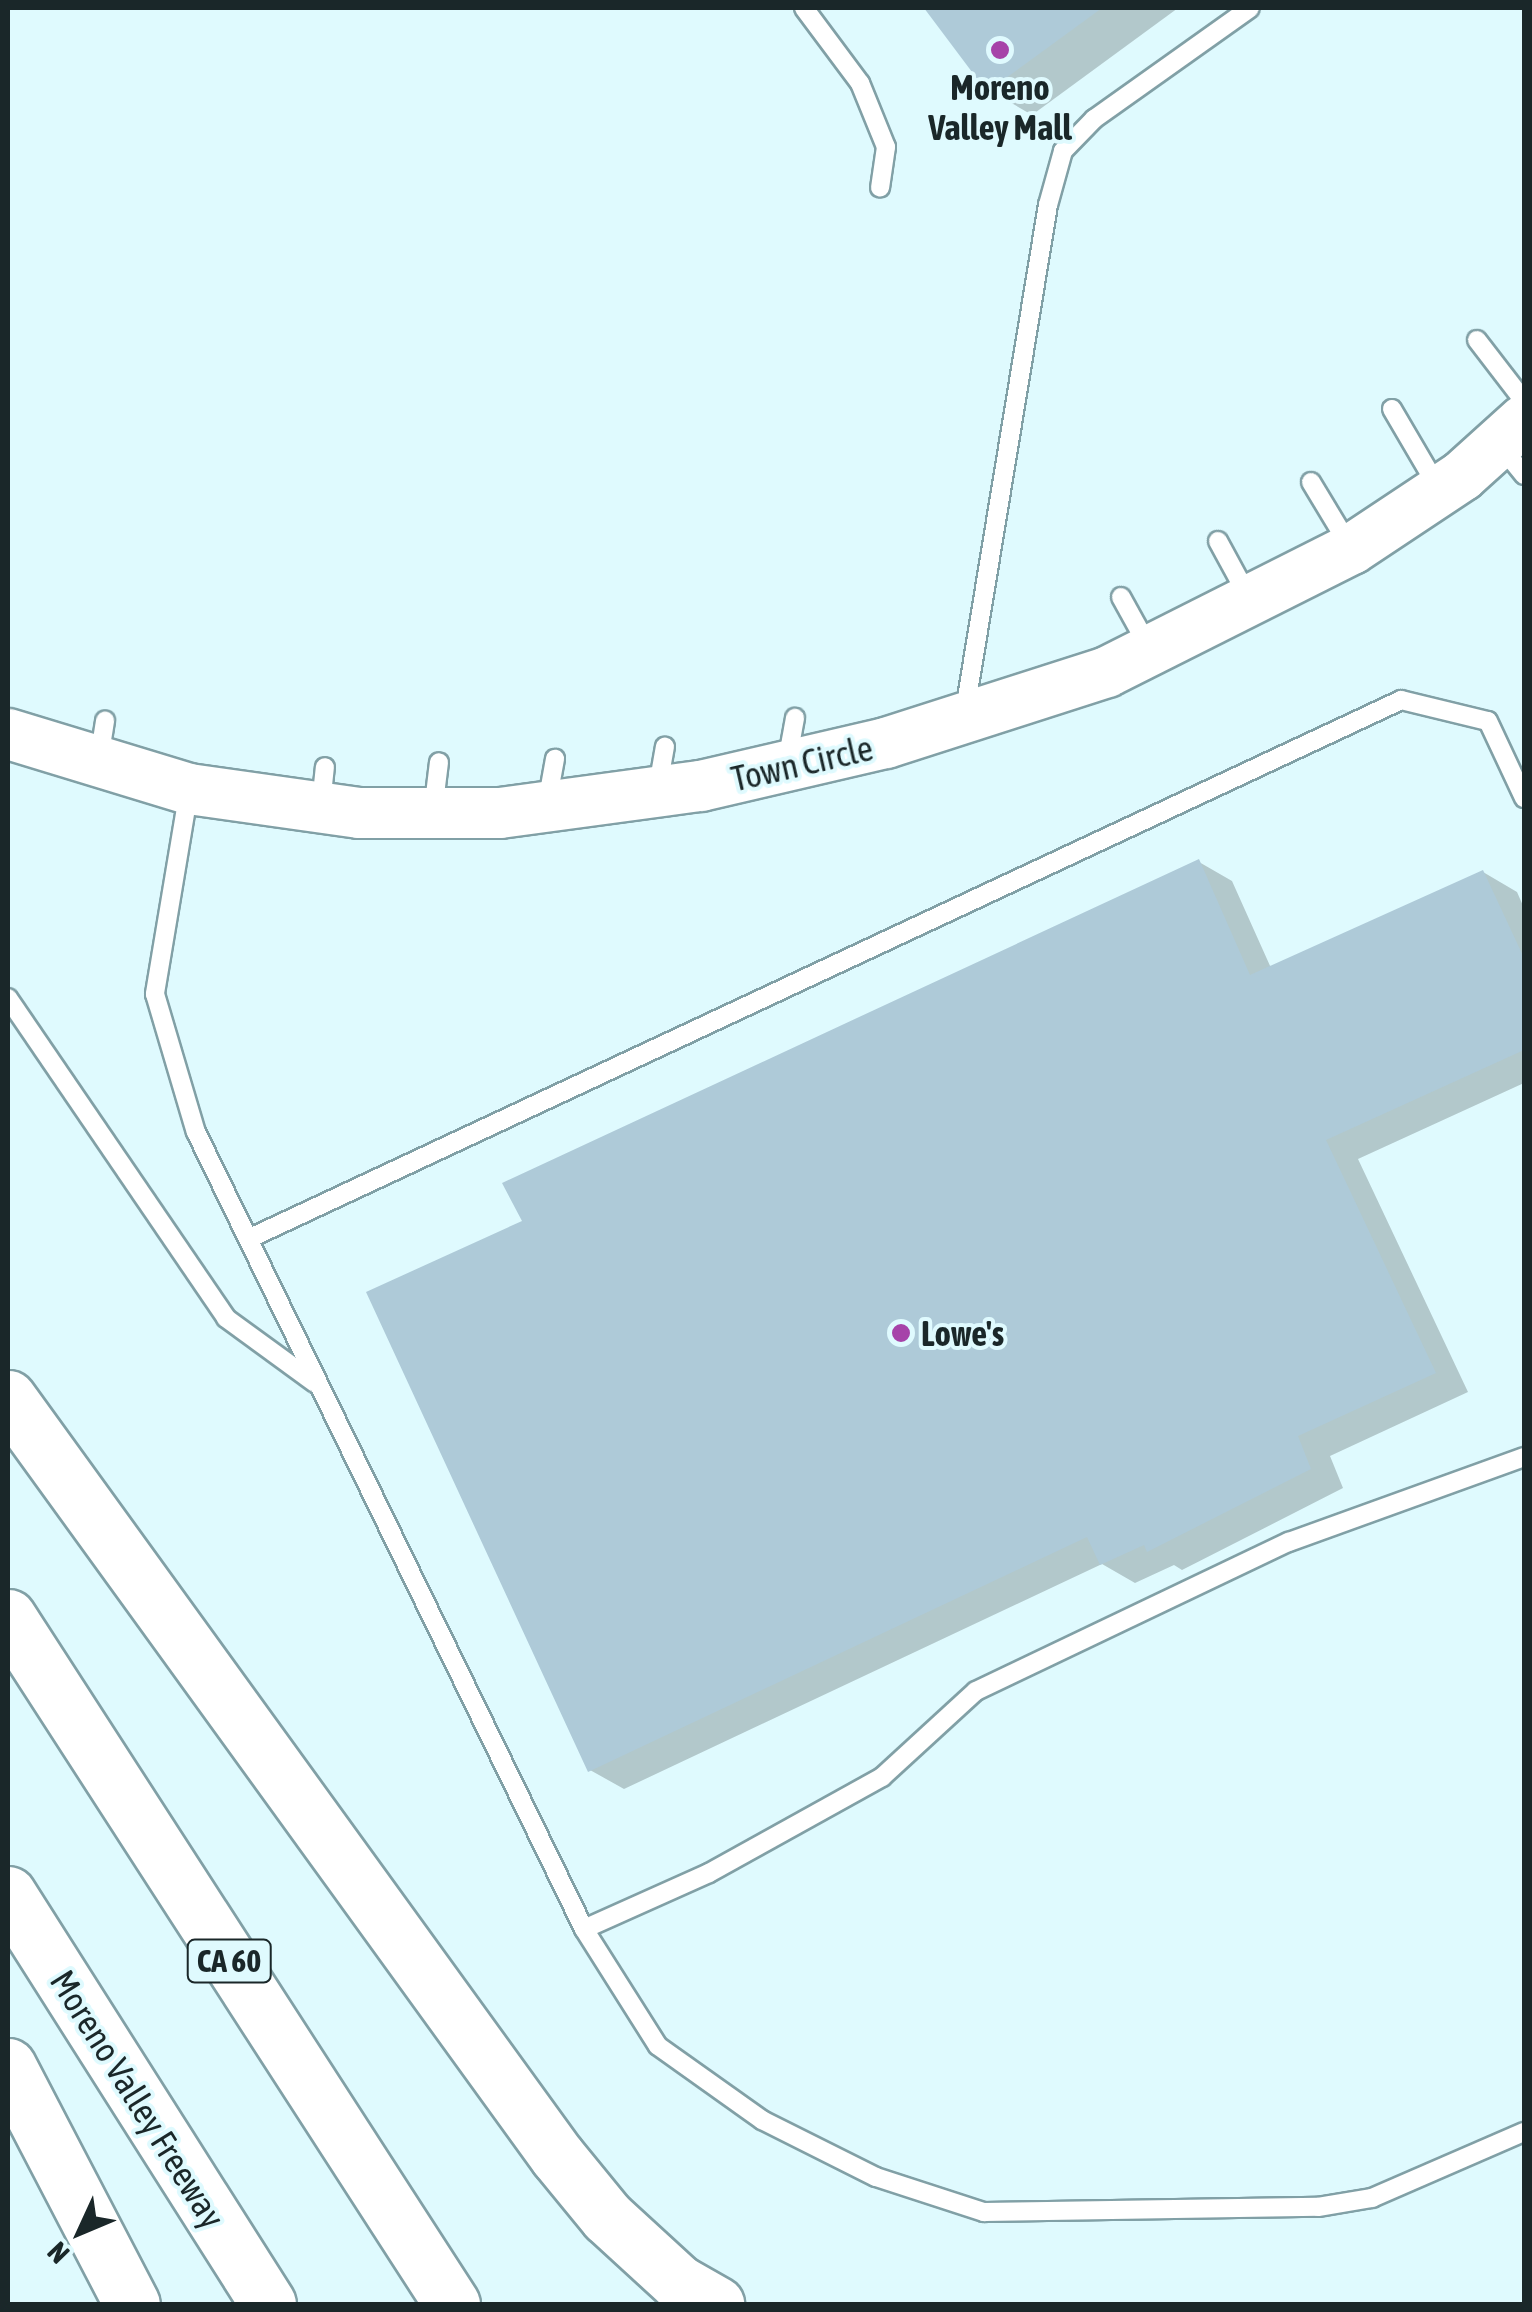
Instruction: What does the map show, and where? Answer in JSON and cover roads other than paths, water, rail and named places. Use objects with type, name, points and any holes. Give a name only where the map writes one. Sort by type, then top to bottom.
[{"type":"highway","points":[[8,1398],[557,2156],[607,2217],[679,2283],[716,2304]]},
{"type":"highway","name":"CA 60","points":[[8,1617],[452,2304]]},
{"type":"highway","name":"Moreno Valley Freeway","points":[[8,1894],[268,2304]]},
{"type":"highway","points":[[8,2066],[132,2304]]},
{"type":"street","name":"Town Circle","points":[[8,734],[101,743],[189,789],[323,789],[432,815],[546,808],[661,770],[786,767],[963,718],[1108,672],[1352,550],[1439,489],[1516,446]]},
{"type":"lane","points":[[804,8],[866,99],[886,147],[880,188]]},
{"type":"lane","points":[[963,718],[1048,205],[1063,151],[1094,119],[1250,8]]},
{"type":"lane","points":[[1476,340],[1524,401]]},
{"type":"lane","points":[[1392,409],[1439,489]]},
{"type":"lane","points":[[1310,482],[1352,550]]},
{"type":"lane","points":[[1218,541],[1250,601]]},
{"type":"lane","points":[[1121,597],[1150,651]]},
{"type":"lane","points":[[248,1239],[1400,700],[1488,721],[1524,798]]},
{"type":"lane","points":[[786,767],[795,718]]},
{"type":"lane","points":[[546,808],[555,759]]},
{"type":"lane","points":[[432,815],[439,762]]},
{"type":"lane","points":[[189,789],[155,994],[196,1132],[584,1928],[658,2046],[762,2120],[876,2177],[984,2212],[1318,2207],[1372,2198],[1524,2132]]},
{"type":"lane","points":[[8,998],[226,1318],[320,1386]]},
{"type":"lane","points":[[584,1928],[709,1873],[882,1777],[976,1691],[1290,1542],[1524,1456]]},
{"type":"place","name":"Moreno Valley Mall","points":[[1000,50]]},
{"type":"place","name":"Lowe's","points":[[901,1333]]}]
